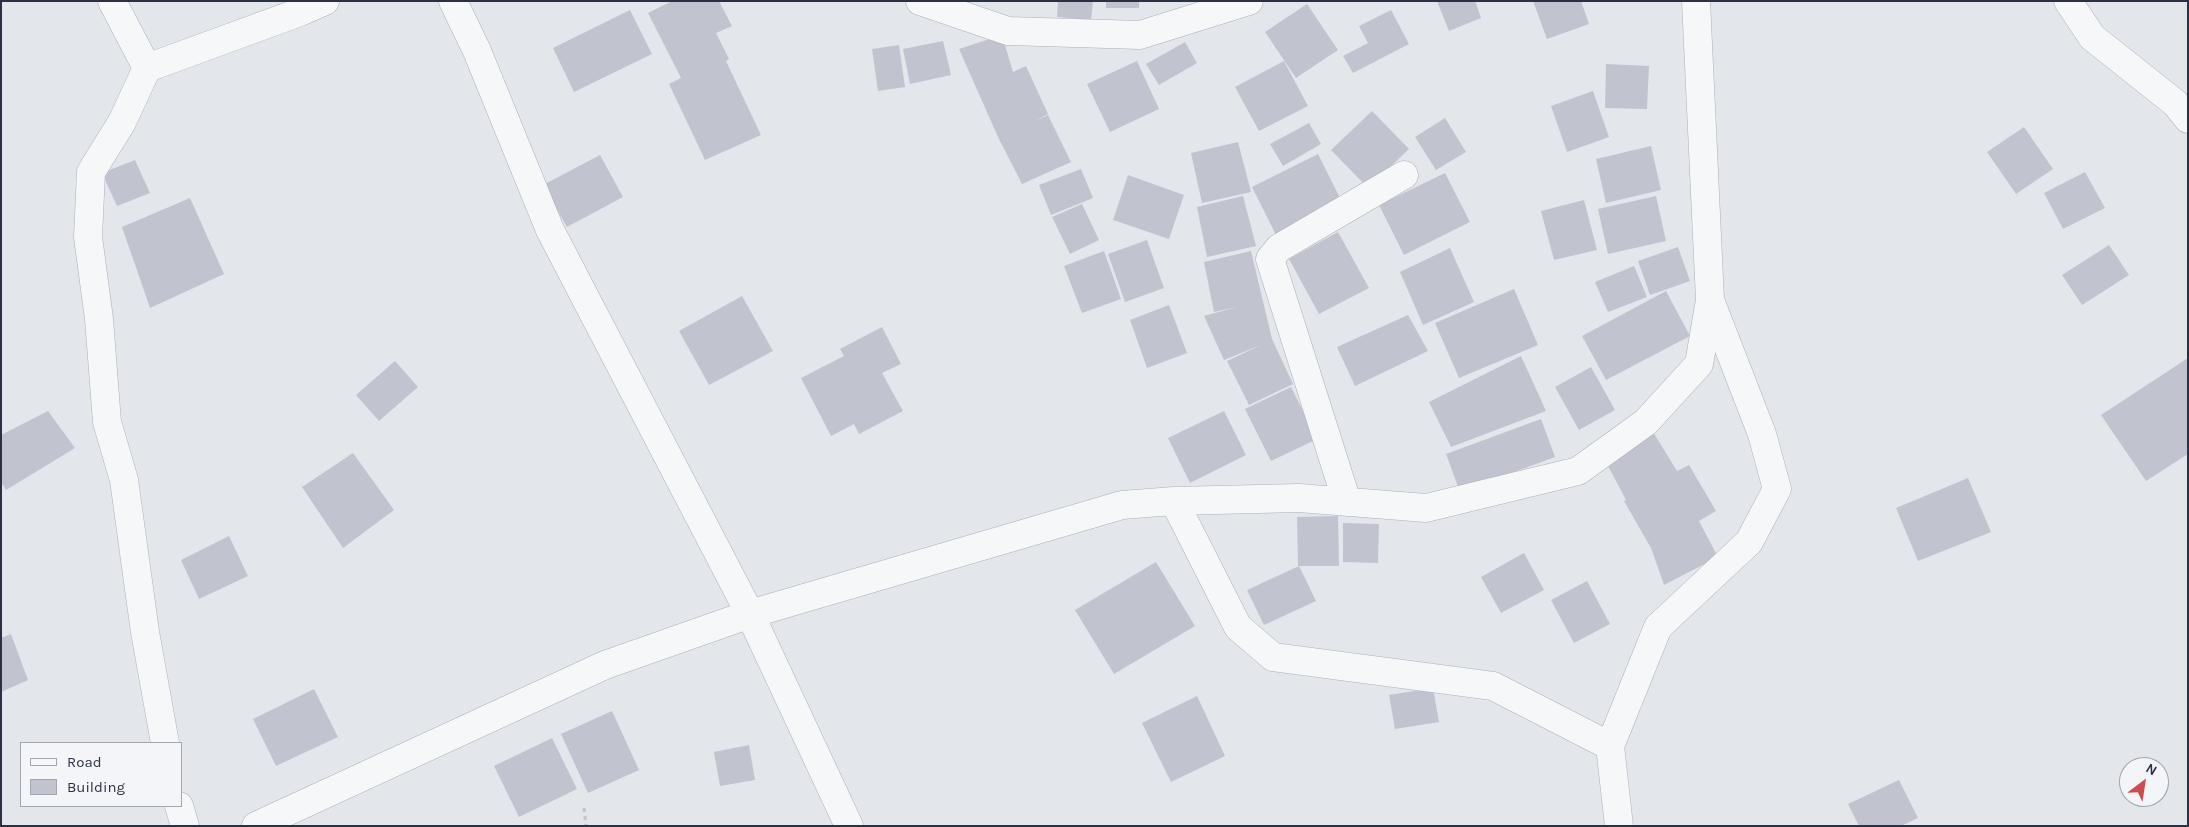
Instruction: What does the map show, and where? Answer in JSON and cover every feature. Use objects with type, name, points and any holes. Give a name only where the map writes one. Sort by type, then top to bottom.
[{"type":"street","points":[[112,1],[147,68]]},
{"type":"street","points":[[165,742],[145,632],[124,480],[106,422],[99,319],[88,237],[90,172],[122,122],[147,68],[300,12],[324,1]]},
{"type":"street","points":[[453,1],[477,51],[550,230],[750,614],[849,826]]},
{"type":"street","points":[[920,1],[1008,30],[1140,35],[1249,1]]},
{"type":"street","points":[[256,826],[605,665],[750,614],[1122,505],[1174,500],[1299,498],[1426,508],[1578,471],[1646,422],[1699,364],[1710,300],[1696,1]]},
{"type":"street","points":[[2068,1],[2092,37],[2175,103],[2188,119]]},
{"type":"street","points":[[1347,502],[1270,259],[1279,248],[1404,176]]},
{"type":"street","points":[[1620,826],[1610,746],[1658,628],[1749,542],[1777,488],[1762,434],[1710,300]]},
{"type":"street","points":[[1174,500],[1238,628],[1273,657],[1493,686],[1610,746]]},
{"type":"street","points":[[179,807],[185,826]]},
{"type":"path","points":[[584,808],[586,826]]},
{"type":"building","points":[[672,1],[719,1],[732,26],[716,33],[729,59],[726,61],[761,135],[705,160],[669,84],[681,78],[648,13]]},
{"type":"building","points":[[1058,1],[1093,1],[1091,20],[1057,17]]},
{"type":"building","points":[[1106,1],[1139,1],[1139,8],[1106,8]]},
{"type":"building","points":[[1437,1],[1475,1],[1481,18],[1449,31]]},
{"type":"building","points":[[1533,1],[1581,1],[1589,24],[1547,39]]},
{"type":"building","points":[[1307,4],[1338,50],[1296,78],[1265,32]]},
{"type":"building","points":[[630,10],[652,54],[574,92],[553,48]]},
{"type":"building","points":[[1391,10],[1409,44],[1353,73],[1343,56],[1368,43],[1359,26]]},
{"type":"building","points":[[1002,35],[1013,72],[1026,66],[1048,114],[1035,121],[1048,115],[1071,162],[1022,184],[998,137],[959,49]]},
{"type":"building","points":[[943,41],[951,75],[910,84],[903,49]]},
{"type":"building","points":[[1185,42],[1197,63],[1159,85],[1146,64]]},
{"type":"building","points":[[899,45],[905,87],[878,91],[872,49]]},
{"type":"building","points":[[1137,61],[1159,109],[1110,132],[1087,84]]},
{"type":"building","points":[[1284,61],[1308,106],[1259,131],[1235,87]]},
{"type":"building","points":[[1606,64],[1649,66],[1647,109],[1605,108]]},
{"type":"building","points":[[1593,91],[1609,137],[1567,152],[1551,106]]},
{"type":"building","points":[[1372,111],[1409,149],[1368,188],[1331,150]]},
{"type":"building","points":[[1445,118],[1466,152],[1436,170],[1415,137]]},
{"type":"building","points":[[1309,123],[1321,144],[1283,166],[1270,144]]},
{"type":"building","points":[[2024,127],[2053,169],[2016,194],[1987,152]]},
{"type":"building","points":[[1238,142],[1251,192],[1202,203],[1191,153]]},
{"type":"building","points":[[1651,146],[1661,190],[1606,203],[1596,159]]},
{"type":"building","points":[[1318,154],[1343,204],[1277,237],[1252,187]]},
{"type":"building","points":[[600,155],[623,197],[567,227],[543,185]]},
{"type":"building","points":[[135,160],[150,193],[117,206],[102,173]]},
{"type":"building","points":[[1081,169],[1093,198],[1051,215],[1039,185]]},
{"type":"building","points":[[2085,172],[2105,208],[2063,229],[2044,193]]},
{"type":"building","points":[[1445,173],[1470,222],[1404,255],[1379,205]]},
{"type":"building","points":[[1128,175],[1184,195],[1169,239],[1113,220]]},
{"type":"building","points":[[1243,196],[1256,246],[1207,257],[1197,207]]},
{"type":"building","points":[[1656,196],[1666,241],[1608,254],[1598,209]]},
{"type":"building","points":[[190,198],[224,274],[150,308],[122,227]]},
{"type":"building","points":[[1584,200],[1597,250],[1554,260],[1541,211]]},
{"type":"building","points":[[1082,204],[1099,240],[1070,254],[1052,217]]},
{"type":"building","points":[[1338,232],[1369,288],[1319,314],[1289,259]]},
{"type":"building","points":[[1147,240],[1164,288],[1125,302],[1108,254]]},
{"type":"building","points":[[2109,245],[2129,275],[2082,305],[2062,275]]},
{"type":"building","points":[[1678,247],[1690,281],[1650,295],[1638,261]]},
{"type":"building","points":[[1450,248],[1474,302],[1423,325],[1400,272]]},
{"type":"building","points":[[1104,251],[1121,299],[1082,313],[1064,266]]},
{"type":"building","points":[[1251,251],[1272,339],[1293,384],[1249,405],[1227,361],[1261,345],[1224,360],[1204,316],[1237,307],[1214,312],[1204,262]]},
{"type":"building","points":[[1634,266],[1647,297],[1608,312],[1595,282]]},
{"type":"building","points":[[1514,289],[1538,345],[1459,378],[1435,323]]},
{"type":"building","points":[[1666,291],[1690,336],[1606,380],[1582,336]]},
{"type":"building","points":[[742,296],[773,351],[709,385],[679,331]]},
{"type":"building","points":[[1169,305],[1187,353],[1147,368],[1130,320]]},
{"type":"building","points":[[1408,315],[1428,351],[1355,386],[1337,347]]},
{"type":"building","points":[[882,327],[901,364],[882,373],[903,411],[859,434],[854,424],[831,436],[801,378],[844,356],[840,349]]},
{"type":"building","points":[[1521,356],[1546,411],[1451,447],[1429,402]]},
{"type":"building","points":[[2188,358],[2188,454],[2146,481],[2101,415]]},
{"type":"building","points":[[395,361],[418,387],[379,421],[356,395]]},
{"type":"building","points":[[1591,367],[1615,410],[1579,430],[1555,387]]},
{"type":"building","points":[[1291,387],[1317,439],[1271,461],[1245,409]]},
{"type":"building","points":[[48,411],[75,448],[6,490],[1,482],[1,435]]},
{"type":"building","points":[[1224,411],[1246,455],[1190,483],[1168,438]]},
{"type":"building","points":[[1541,419],[1555,457],[1460,492],[1446,454]]},
{"type":"building","points":[[1653,432],[1677,471],[1689,465],[1716,511],[1699,521],[1718,557],[1664,585],[1651,548],[1624,501],[1626,500],[1607,464]]},
{"type":"building","points":[[353,453],[394,510],[343,548],[302,487]]},
{"type":"building","points":[[1968,478],[1991,532],[1918,561],[1896,508]]},
{"type":"building","points":[[1338,516],[1339,566],[1298,566],[1297,517]]},
{"type":"building","points":[[1343,523],[1379,524],[1378,563],[1343,562]]},
{"type":"building","points":[[229,536],[248,576],[199,599],[181,560]]},
{"type":"building","points":[[1524,553],[1544,590],[1501,613],[1481,577]]},
{"type":"building","points":[[1156,562],[1195,626],[1114,674],[1075,610]]},
{"type":"building","points":[[1299,566],[1316,601],[1264,625],[1247,590]]},
{"type":"building","points":[[1587,581],[1610,624],[1574,643],[1551,600]]},
{"type":"building","points":[[11,634],[28,680],[1,692],[1,638]]},
{"type":"building","points":[[1433,688],[1439,722],[1395,729],[1389,695]]},
{"type":"building","points":[[314,689],[338,737],[276,766],[253,719]]},
{"type":"building","points":[[1197,696],[1225,756],[1171,782],[1142,723]]},
{"type":"building","points":[[612,711],[639,770],[588,793],[561,734]]},
{"type":"building","points":[[552,738],[577,789],[519,817],[494,766]]},
{"type":"building","points":[[749,745],[755,780],[720,786],[714,752]]},
{"type":"building","points":[[1899,780],[1918,818],[1901,826],[1859,826],[1848,804]]}]
